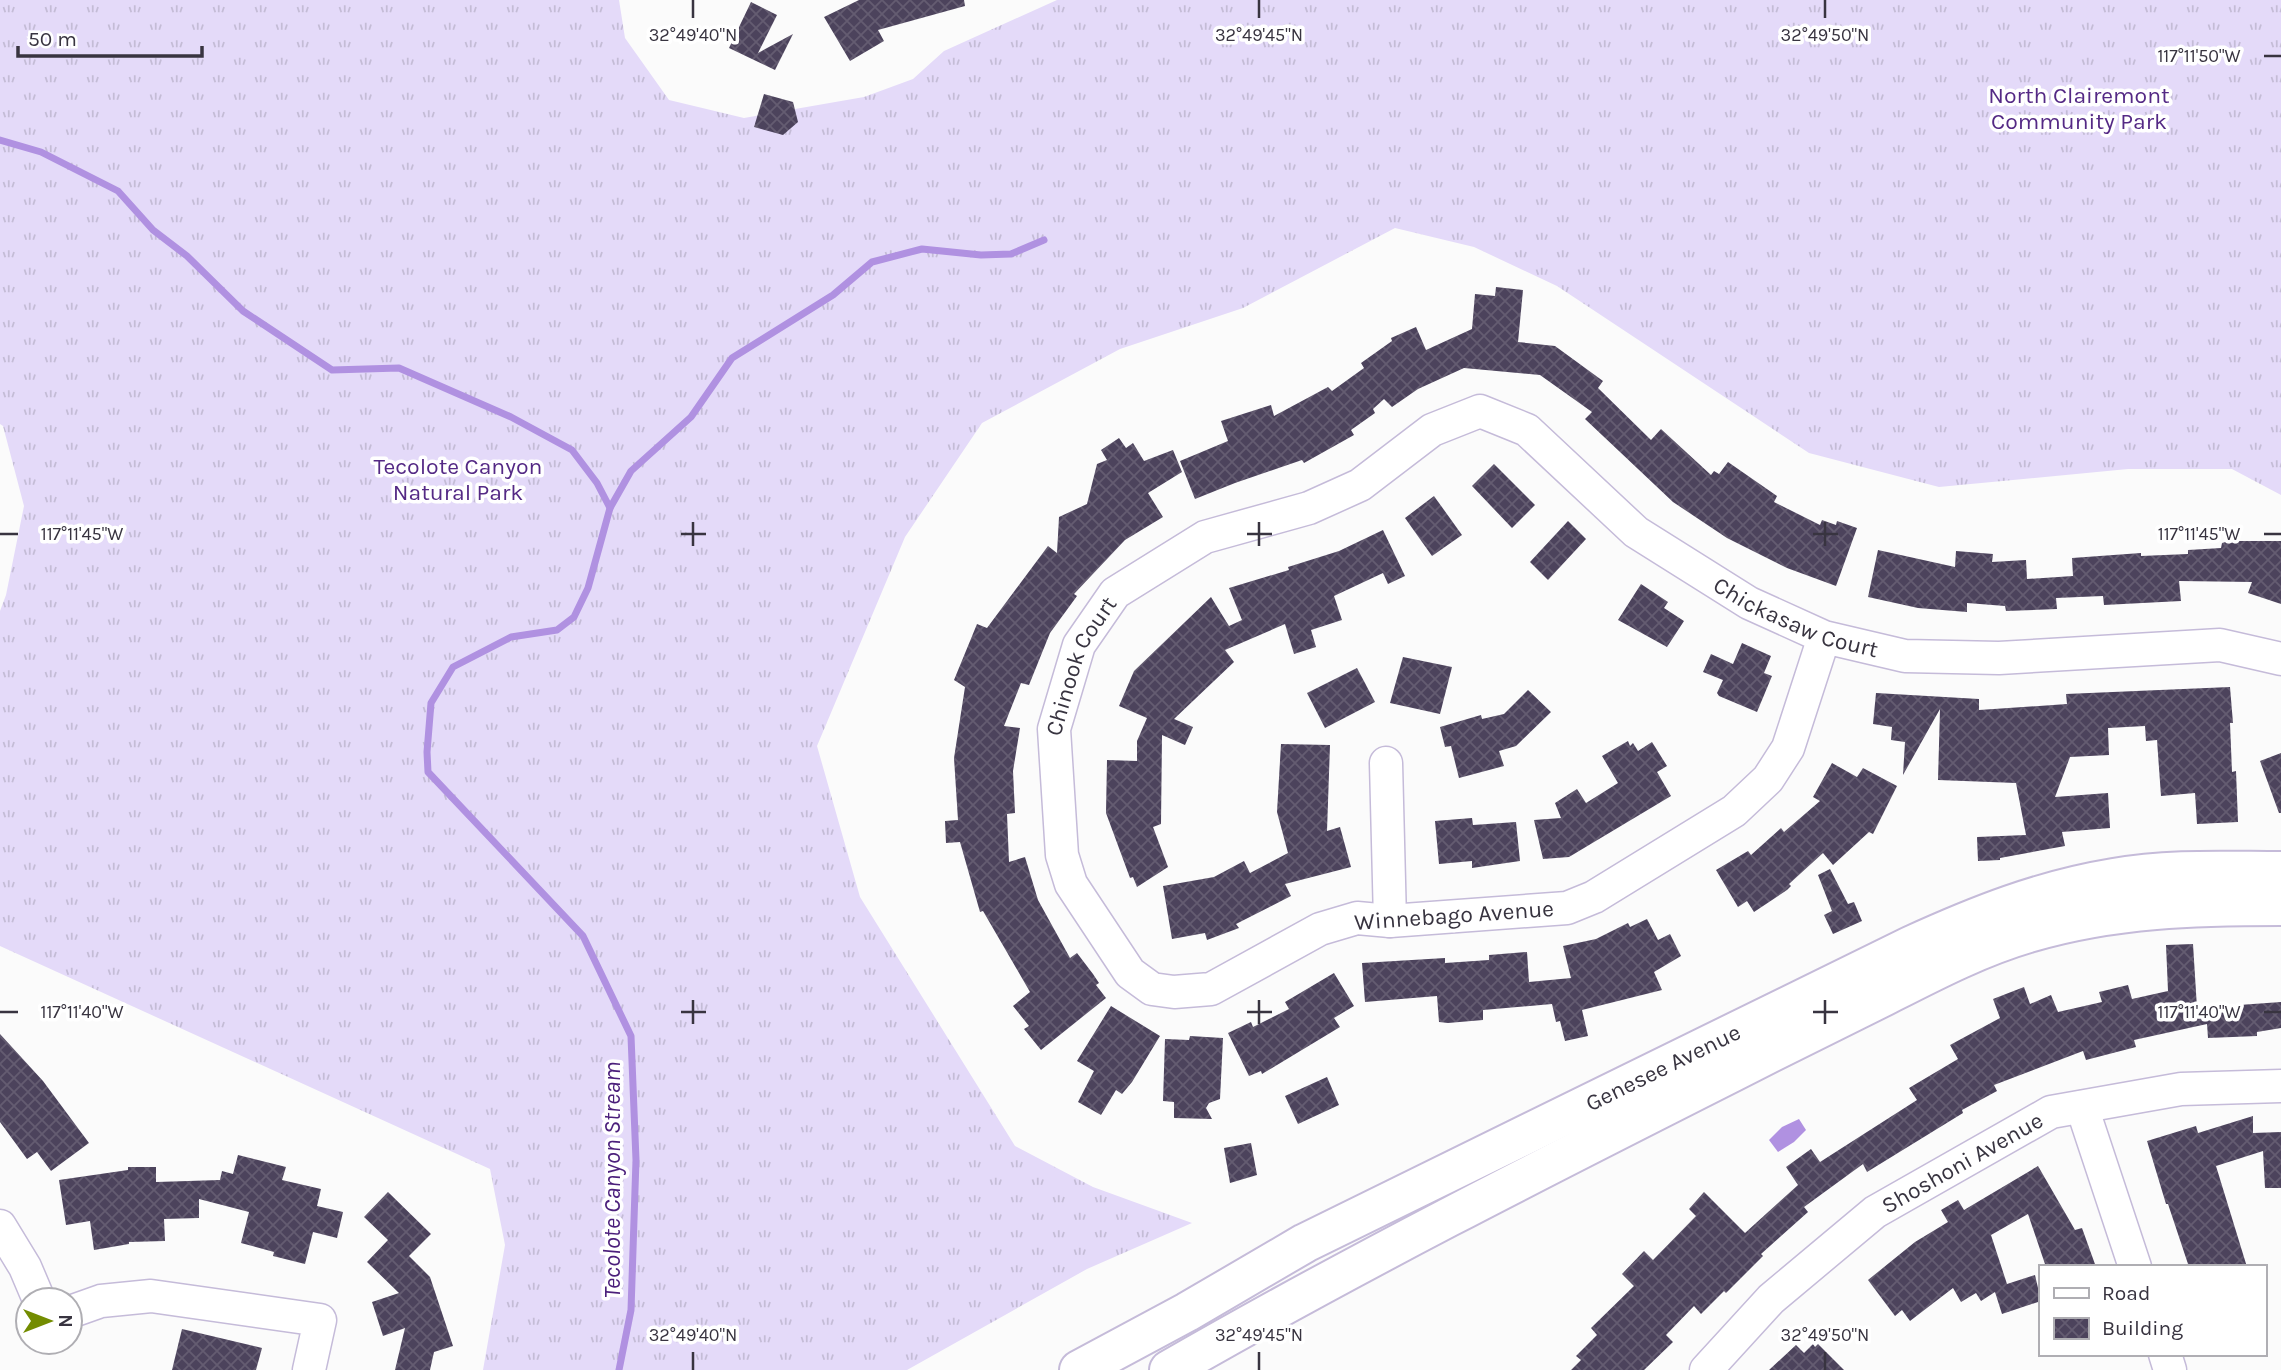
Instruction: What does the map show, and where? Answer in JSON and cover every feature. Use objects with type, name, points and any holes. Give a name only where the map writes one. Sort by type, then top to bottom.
[{"type":"main road","name":"Genesee Avenue","points":[[1079,1370],[1155,1330],[1305,1243],[1980,914],[2045,892],[2115,877],[2166,872],[2281,871]]},
{"type":"main road","name":"Genesee Avenue","points":[[1169,1370],[1278,1308],[1565,1157],[1924,976],[1987,947],[2031,932],[2087,918],[2182,906],[2281,906]]},
{"type":"street","name":"Chickasaw Court","points":[[1384,465],[1432,430],[1480,411],[1527,430],[1636,532],[1749,603],[1824,637],[1905,656],[1999,658],[2220,645],[2281,659]]},
{"type":"street","name":"Chinook Court","points":[[1174,992],[1152,989],[1130,973],[1071,884],[1062,855],[1054,729],[1079,645],[1115,593],[1205,537],[1309,508],[1360,485],[1384,465]]},
{"type":"street","name":"Winnebago Avenue","points":[[1174,992],[1211,989],[1320,929],[1357,918],[1390,921],[1567,908],[1594,897],[1734,811],[1768,779],[1788,748],[1824,637]]},
{"type":"street","points":[[1385,763],[1390,921]]},
{"type":"street","name":"Shoshoni Avenue","points":[[1706,1370],[1771,1299],[1875,1212],[2051,1112],[2181,1089],[2281,1086]]},
{"type":"street","points":[[2082,1107],[2134,1265]]},
{"type":"street","points":[[0,1226],[25,1267],[33,1286]]},
{"type":"street","points":[[84,1307],[101,1301],[151,1296],[320,1320],[309,1370]]},
{"type":"green space","name":"Tecolote Canyon Natural Park","points":[[0,0],[619,0],[625,38],[669,100],[744,118],[864,97],[913,79],[944,51],[1057,0],[2281,0],[2281,495],[2232,469],[2128,469],[1939,487],[1809,453],[1557,286],[1474,247],[1395,228],[1243,308],[1120,349],[982,423],[905,537],[817,746],[860,897],[1015,1146],[1093,1187],[1192,1223],[1087,1269],[907,1370],[483,1370],[505,1245],[490,1169],[0,946],[0,611],[6,595],[24,506],[3,426],[0,424]]},
{"type":"shaded area","points":[[1799,1119],[1806,1130],[1778,1152],[1769,1140],[1782,1127]]},
{"type":"building","points":[[859,0],[964,0],[965,6],[878,30],[884,41],[850,61],[824,17]]},
{"type":"building","points":[[751,2],[777,15],[758,53],[793,34],[775,70],[729,48]]},
{"type":"building","points":[[764,94],[793,102],[798,122],[783,135],[754,127]]},
{"type":"building","points":[[1496,287],[1523,290],[1518,342],[1555,346],[1603,381],[1598,388],[1651,440],[1661,429],[1711,475],[1714,471],[1719,474],[1728,462],[1777,496],[1774,502],[1820,525],[1822,520],[1836,525],[1837,521],[1857,528],[1836,586],[1787,568],[1727,538],[1673,502],[1585,419],[1592,412],[1540,375],[1464,368],[1418,389],[1392,407],[1384,399],[1373,409],[1375,413],[1351,430],[1354,435],[1304,463],[1302,460],[1195,499],[1180,461],[1228,441],[1221,421],[1271,405],[1274,416],[1328,387],[1332,391],[1364,368],[1361,363],[1392,341],[1391,338],[1416,327],[1426,350],[1472,329],[1475,294],[1495,296]]},
{"type":"building","points":[[1119,438],[1126,448],[1133,443],[1144,461],[1173,450],[1182,472],[1148,493],[1163,517],[1125,540],[1074,594],[1077,596],[1050,633],[1029,685],[1021,683],[1004,726],[1020,728],[1013,771],[1015,813],[1007,814],[1009,862],[1025,857],[1038,900],[1070,958],[1077,953],[1099,983],[1096,985],[1106,998],[1041,1050],[1024,1029],[1029,1026],[1013,1006],[1030,992],[983,911],[980,912],[960,842],[946,843],[945,821],[958,820],[954,758],[965,687],[954,680],[977,624],[987,628],[1048,546],[1057,553],[1059,517],[1087,504],[1097,464],[1107,460],[1101,450]]},
{"type":"building","points":[[1494,464],[1535,505],[1512,528],[1472,486]]},
{"type":"building","points":[[1434,496],[1462,535],[1432,556],[1405,518]]},
{"type":"building","points":[[1568,521],[1586,539],[1548,580],[1530,562]]},
{"type":"building","points":[[1383,530],[1405,576],[1388,584],[1383,573],[1334,596],[1342,620],[1311,630],[1316,647],[1294,654],[1285,624],[1225,650],[1234,662],[1174,719],[1193,727],[1185,745],[1162,735],[1161,824],[1153,827],[1168,867],[1137,887],[1133,877],[1130,878],[1106,813],[1107,760],[1137,761],[1137,741],[1147,718],[1119,706],[1134,671],[1211,597],[1229,626],[1242,620],[1229,588],[1289,570],[1288,567],[1339,551]]},
{"type":"building","points":[[2281,541],[2281,604],[2248,593],[2252,582],[2179,581],[2181,601],[2104,605],[2103,596],[2056,598],[2057,609],[2006,611],[2005,606],[1967,603],[1967,612],[1918,608],[1868,597],[1878,550],[1955,567],[1956,551],[1993,554],[1992,562],[2026,560],[2027,579],[2073,576],[2072,558],[2141,553],[2141,556],[2188,554],[2188,550],[2221,548],[2222,543]]},
{"type":"building","points":[[1641,584],[1668,602],[1664,608],[1684,621],[1667,647],[1618,620]]},
{"type":"building","points":[[1742,643],[1771,656],[1764,673],[1772,676],[1757,712],[1719,696],[1717,693],[1723,680],[1703,672],[1711,654],[1733,664]]},
{"type":"building","points":[[1403,657],[1452,667],[1440,714],[1390,703]]},
{"type":"building","points":[[1357,668],[1375,702],[1325,728],[1307,693]]},
{"type":"building","points":[[2230,687],[2233,723],[2230,723],[2232,772],[2236,771],[2238,822],[2197,824],[2195,793],[2161,796],[2157,740],[2146,741],[2145,726],[2108,728],[2109,755],[2070,757],[2055,797],[2108,793],[2110,828],[2062,832],[2065,846],[2000,860],[1978,861],[1977,837],[2026,835],[2016,783],[1938,780],[1940,709],[1903,775],[1905,742],[1891,740],[1892,727],[1873,724],[1876,693],[1979,699],[1979,710],[2067,704],[2066,694]]},
{"type":"building","points":[[1528,690],[1551,712],[1516,746],[1499,751],[1504,766],[1459,778],[1451,746],[1445,747],[1440,727],[1481,715],[1482,719],[1504,714]]},
{"type":"building","points":[[1628,741],[1630,746],[1633,743],[1638,751],[1652,742],[1667,766],[1657,772],[1671,796],[1569,857],[1543,859],[1534,820],[1561,818],[1555,803],[1577,789],[1586,803],[1618,783],[1602,756]]},
{"type":"building","points":[[1281,744],[1330,745],[1327,831],[1340,827],[1351,867],[1285,884],[1291,896],[1236,924],[1239,928],[1207,940],[1205,933],[1172,939],[1163,886],[1214,877],[1244,861],[1250,873],[1288,853],[1277,812]]},
{"type":"building","points":[[2281,753],[2281,813],[2279,813],[2260,761]]},
{"type":"building","points":[[1832,763],[1857,777],[1863,768],[1897,786],[1873,834],[1869,832],[1833,865],[1823,853],[1789,884],[1791,886],[1787,890],[1754,912],[1747,901],[1738,907],[1716,870],[1748,851],[1751,855],[1781,828],[1784,832],[1820,801],[1813,797]]},
{"type":"building","points":[[1472,818],[1473,825],[1516,822],[1520,861],[1472,868],[1472,861],[1439,864],[1435,821]]},
{"type":"building","points":[[1830,869],[1848,904],[1854,902],[1862,921],[1833,934],[1824,915],[1832,911],[1818,875]]},
{"type":"building","points":[[1647,919],[1658,940],[1670,934],[1681,956],[1654,972],[1662,990],[1582,1010],[1588,1036],[1565,1041],[1560,1021],[1556,1022],[1552,1004],[1483,1010],[1483,1020],[1448,1023],[1439,1022],[1437,996],[1365,1002],[1362,963],[1445,958],[1445,963],[1489,960],[1489,955],[1527,952],[1529,982],[1571,978],[1563,946],[1596,939],[1628,923],[1630,927]]},
{"type":"building","points":[[2193,944],[2197,1008],[2281,1002],[2281,1028],[2257,1032],[2257,1036],[2208,1038],[2207,1024],[2134,1040],[2136,1047],[2086,1060],[2083,1051],[1994,1085],[1997,1091],[1962,1110],[1963,1113],[1867,1172],[1863,1164],[1804,1207],[1808,1212],[1761,1254],[1763,1256],[1726,1293],[1724,1291],[1701,1314],[1694,1306],[1666,1335],[1673,1342],[1644,1370],[1571,1370],[1581,1360],[1576,1356],[1597,1335],[1591,1328],[1634,1286],[1622,1274],[1644,1251],[1653,1260],[1696,1216],[1689,1209],[1704,1192],[1745,1233],[1798,1185],[1786,1167],[1811,1149],[1820,1162],[1917,1100],[1909,1088],[1958,1059],[1950,1045],[2000,1018],[1993,999],[2024,987],[2030,1004],[2051,995],[2058,1012],[2102,1002],[2099,992],[2128,985],[2132,999],[2168,991],[2166,945]]},
{"type":"building","points":[[1334,973],[1354,1006],[1334,1018],[1340,1027],[1262,1074],[1261,1071],[1249,1076],[1228,1033],[1251,1022],[1253,1027],[1289,1009],[1285,1002]]},
{"type":"building","points":[[1111,1006],[1160,1036],[1132,1082],[1122,1094],[1116,1090],[1101,1115],[1078,1102],[1094,1071],[1077,1061]]},
{"type":"building","points":[[0,1034],[43,1081],[89,1143],[51,1171],[37,1152],[27,1159],[0,1122]]},
{"type":"building","points":[[1190,1036],[1223,1038],[1220,1099],[1209,1103],[1206,1108],[1212,1119],[1174,1118],[1174,1102],[1163,1101],[1165,1039],[1189,1040]]},
{"type":"building","points":[[1327,1077],[1339,1105],[1298,1124],[1285,1096]]},
{"type":"building","points":[[2253,1116],[2253,1133],[2281,1132],[2281,1188],[2265,1188],[2263,1151],[2216,1166],[2246,1265],[2188,1265],[2147,1141],[2196,1126],[2198,1133]]},
{"type":"building","points":[[1251,1143],[1257,1175],[1230,1183],[1224,1148]]},
{"type":"building","points":[[238,1155],[286,1167],[282,1180],[321,1189],[317,1206],[343,1212],[337,1238],[313,1232],[305,1264],[273,1256],[274,1252],[241,1243],[249,1212],[199,1199],[199,1218],[164,1219],[165,1241],[129,1242],[94,1250],[90,1221],[66,1225],[59,1180],[128,1170],[128,1167],[156,1167],[156,1182],[220,1180],[222,1171],[233,1174]]},
{"type":"building","points":[[2038,1166],[2075,1230],[2082,1228],[2095,1265],[2045,1265],[2028,1214],[1991,1235],[2007,1284],[2035,1275],[2039,1302],[2002,1314],[1995,1292],[1981,1301],[1976,1293],[1961,1302],[1953,1288],[1910,1321],[1902,1310],[1895,1316],[1868,1280],[1915,1242],[1948,1222],[1941,1210],[1958,1200],[1964,1210]]},
{"type":"building","points":[[388,1192],[431,1234],[409,1256],[430,1277],[453,1346],[434,1352],[430,1370],[395,1370],[405,1328],[383,1336],[372,1302],[399,1293],[367,1262],[388,1240],[364,1217]]},
{"type":"building","points":[[182,1329],[262,1348],[256,1370],[172,1370]]},
{"type":"building","points":[[1813,1344],[1815,1347],[1818,1344],[1844,1370],[1769,1370],[1796,1345],[1804,1353]]},
{"type":"waterway","name":"Tecolote Canyon Stream","points":[[0,140],[41,152],[118,191],[153,230],[187,256],[243,311],[332,370],[399,368],[511,417],[572,450],[597,483],[610,508],[588,588],[574,617],[557,630],[511,637],[453,667],[431,703],[427,752],[428,772],[583,936],[631,1036],[636,1160],[631,1310],[619,1370]]},
{"type":"waterway","points":[[610,508],[631,471],[691,417],[732,358],[833,295],[872,262],[922,249],[981,255],[1011,254],[1044,240]]},
{"type":"park label","name":"North Clairemont Community Park","points":[[2079,108]]}]
